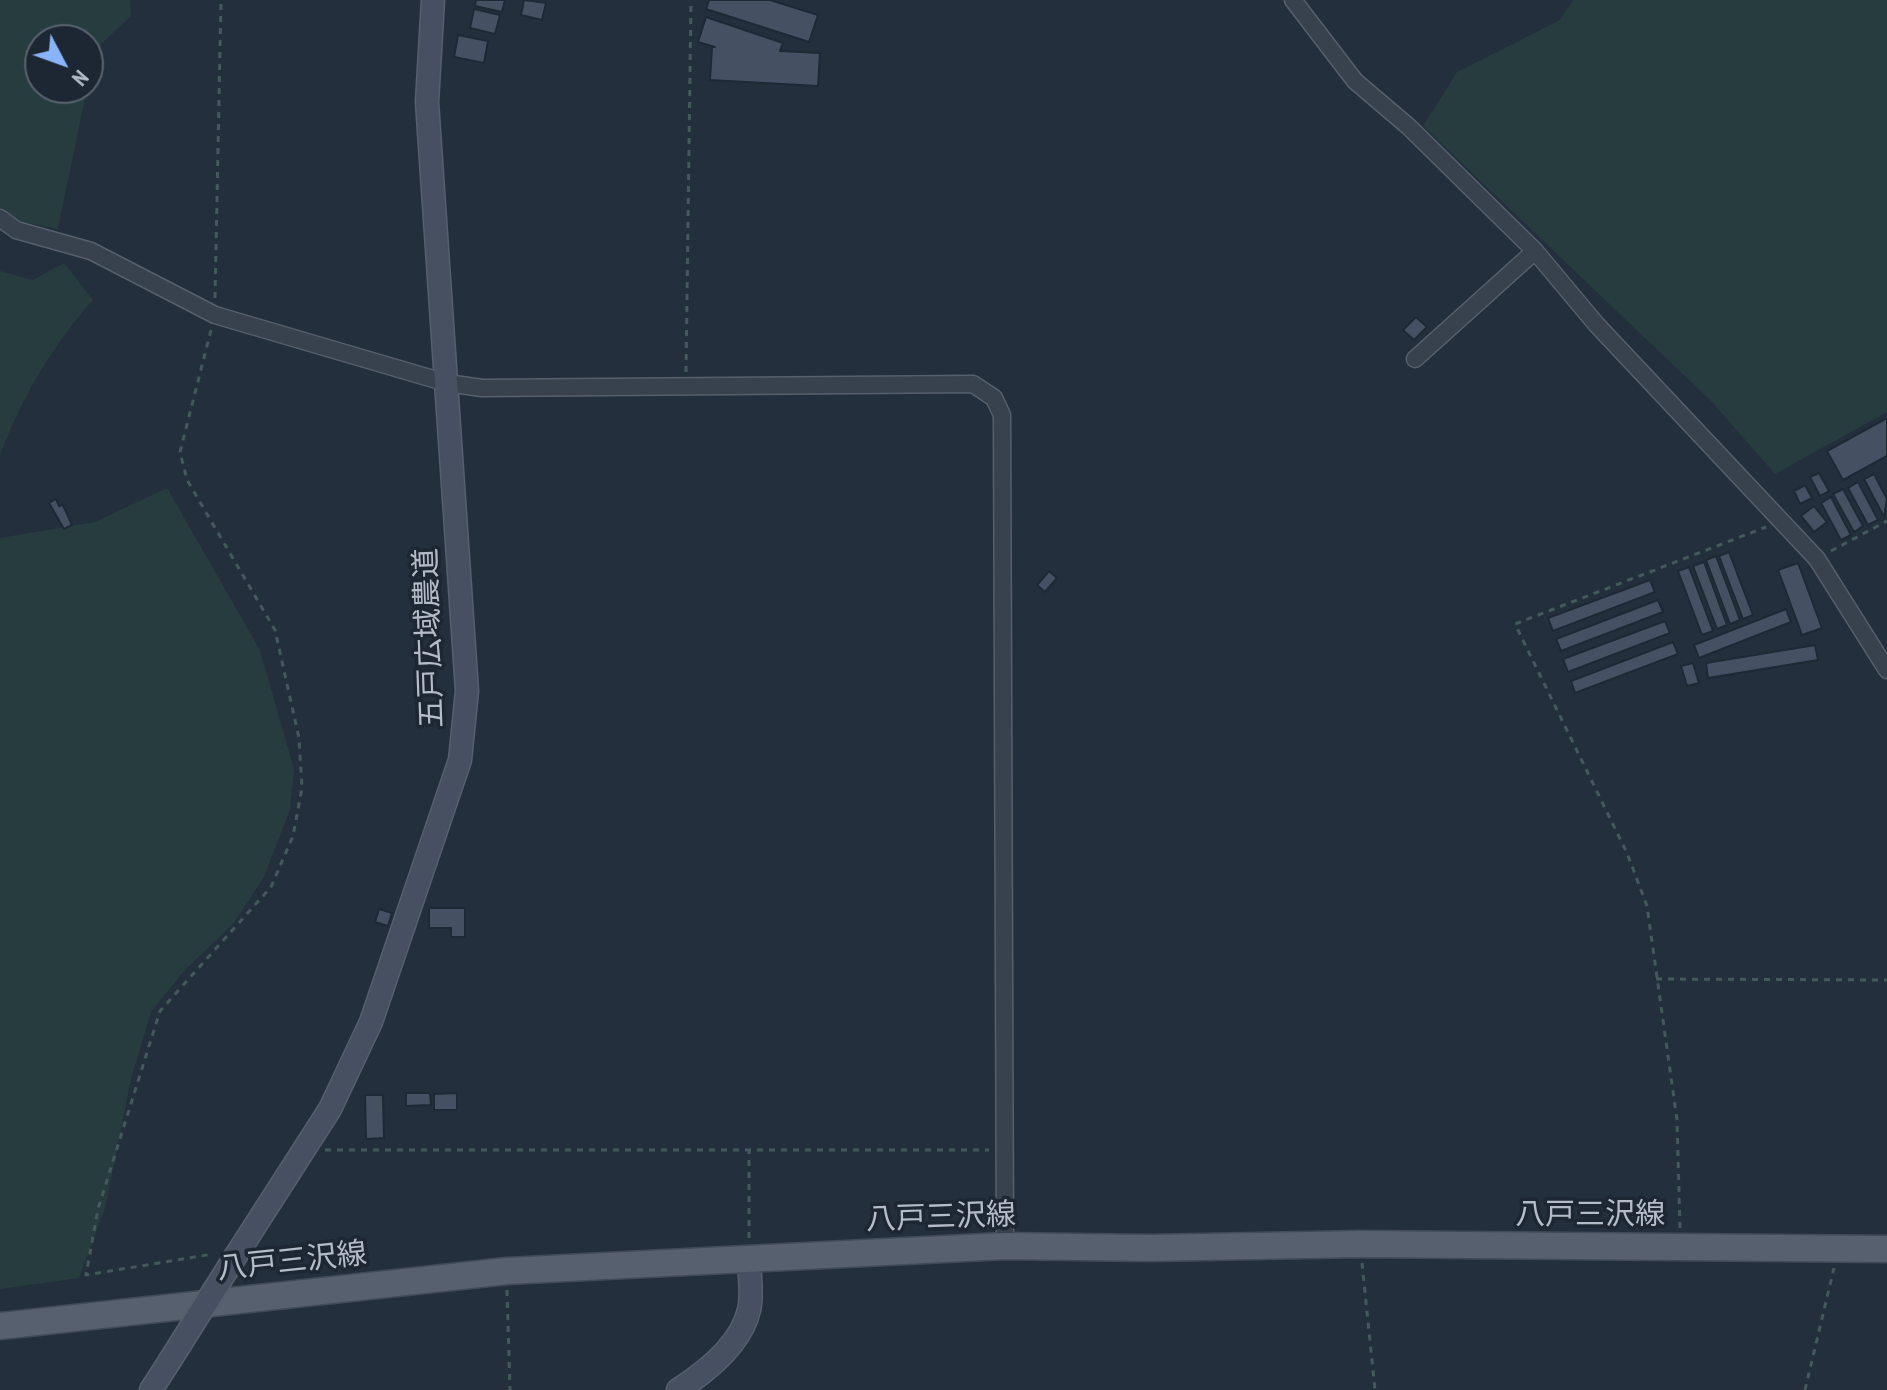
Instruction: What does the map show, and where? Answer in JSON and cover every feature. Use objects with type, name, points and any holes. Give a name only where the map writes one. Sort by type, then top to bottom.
[{"type":"main road","name":"八戸三沢線","points":[[0,1326],[507,1271],[1005,1246],[1150,1248],[1361,1244],[1887,1249]]},
{"type":"street","name":"五戸広域農道","points":[[151,1390],[305,1150],[350,1071],[371,1022],[460,760],[467,691],[427,102],[433,0]]},
{"type":"street","points":[[1293,0],[1355,81],[1409,127],[1535,251],[1596,324],[1817,559],[1887,670]]},
{"type":"street","points":[[0,218],[16,230],[91,251],[215,315],[447,383],[482,388],[973,384],[994,398],[1002,415],[1005,1246]]},
{"type":"street","points":[[1415,359],[1535,251]]},
{"type":"street","points":[[678,1390],[708,1370],[730,1346],[749,1311],[749,1258]]},
{"type":"path","points":[[221,0],[215,315],[180,452],[187,480],[275,630],[299,738],[302,788],[293,836],[271,887],[160,1011],[98,1209],[86,1275],[238,1253]]},
{"type":"path","points":[[686,388],[691,0]]},
{"type":"path","points":[[1679,1248],[1677,1120],[1647,906],[1627,853],[1515,624],[1782,521]]},
{"type":"path","points":[[1817,559],[1887,521]]},
{"type":"path","points":[[1656,979],[1887,980]]},
{"type":"path","points":[[305,1150],[1005,1150]]},
{"type":"path","points":[[749,1150],[749,1258]]},
{"type":"path","points":[[1361,1244],[1363,1298],[1375,1390]]},
{"type":"path","points":[[1805,1390],[1839,1249]]},
{"type":"path","points":[[507,1271],[510,1390]]},
{"type":"green space","points":[[0,0],[130,0],[131,16],[104,41],[104,24],[24,24],[24,104],[84,104],[58,229],[0,217]]},
{"type":"green space","points":[[1573,0],[1887,0],[1887,412],[1775,474],[1712,402],[1423,126],[1457,72],[1560,20]]},
{"type":"green space","points":[[64,263],[93,300],[39,373],[0,455],[0,271],[33,280]]},
{"type":"green space","points":[[167,488],[260,650],[294,769],[290,809],[264,877],[234,923],[184,971],[151,1012],[131,1079],[105,1208],[79,1278],[0,1289],[0,538],[95,522]]},
{"type":"building","points":[[476,0],[505,0],[502,12],[475,6]]},
{"type":"building","points":[[524,0],[546,3],[542,20],[521,15]]},
{"type":"building","points":[[709,0],[770,0],[818,15],[809,42],[706,9]]},
{"type":"building","points":[[474,9],[500,15],[495,34],[470,28]]},
{"type":"building","points":[[706,17],[783,43],[780,51],[820,53],[818,86],[710,80],[712,47],[715,47],[698,42]]},
{"type":"building","points":[[458,35],[488,41],[484,63],[454,57]]},
{"type":"building","points":[[1416,317],[1427,327],[1414,340],[1403,330]]},
{"type":"building","points":[[1887,418],[1887,456],[1843,480],[1827,451]]},
{"type":"building","points":[[1819,473],[1829,491],[1820,496],[1810,477]]},
{"type":"building","points":[[1874,474],[1887,499],[1884,517],[1864,479]]},
{"type":"building","points":[[1858,482],[1878,520],[1868,525],[1848,488]]},
{"type":"building","points":[[1805,485],[1812,498],[1800,504],[1794,491]]},
{"type":"building","points":[[1843,489],[1863,526],[1854,532],[1833,494]]},
{"type":"building","points":[[1831,497],[1851,535],[1841,540],[1821,503]]},
{"type":"building","points":[[56,499],[59,506],[63,505],[72,525],[64,529],[49,503]]},
{"type":"building","points":[[1814,506],[1827,522],[1814,532],[1801,516]]},
{"type":"building","points":[[1729,552],[1753,615],[1743,619],[1719,556]]},
{"type":"building","points":[[1716,556],[1740,620],[1730,624],[1706,560]]},
{"type":"building","points":[[1704,562],[1727,625],[1717,629],[1693,566]]},
{"type":"building","points":[[1798,563],[1822,628],[1802,635],[1778,570]]},
{"type":"building","points":[[1689,567],[1713,631],[1702,635],[1678,571]]},
{"type":"building","points":[[1049,571],[1057,578],[1045,592],[1037,585]]},
{"type":"building","points":[[1650,580],[1655,592],[1553,631],[1548,618]]},
{"type":"building","points":[[1658,600],[1663,612],[1561,651],[1556,639]]},
{"type":"building","points":[[1786,609],[1791,622],[1699,658],[1694,645]]},
{"type":"building","points":[[1665,621],[1670,633],[1568,672],[1563,659]]},
{"type":"building","points":[[1673,642],[1678,654],[1575,693],[1571,681]]},
{"type":"building","points":[[1815,645],[1818,660],[1708,678],[1706,663]]},
{"type":"building","points":[[1693,663],[1699,683],[1687,686],[1681,666]]},
{"type":"building","points":[[429,908],[465,908],[465,937],[451,937],[451,928],[429,928]]},
{"type":"building","points":[[379,909],[392,913],[388,926],[375,922]]},
{"type":"building","points":[[406,1093],[430,1093],[431,1105],[406,1106]]},
{"type":"building","points":[[457,1093],[457,1110],[434,1110],[434,1094]]},
{"type":"building","points":[[365,1095],[383,1095],[384,1138],[366,1139]]}]
